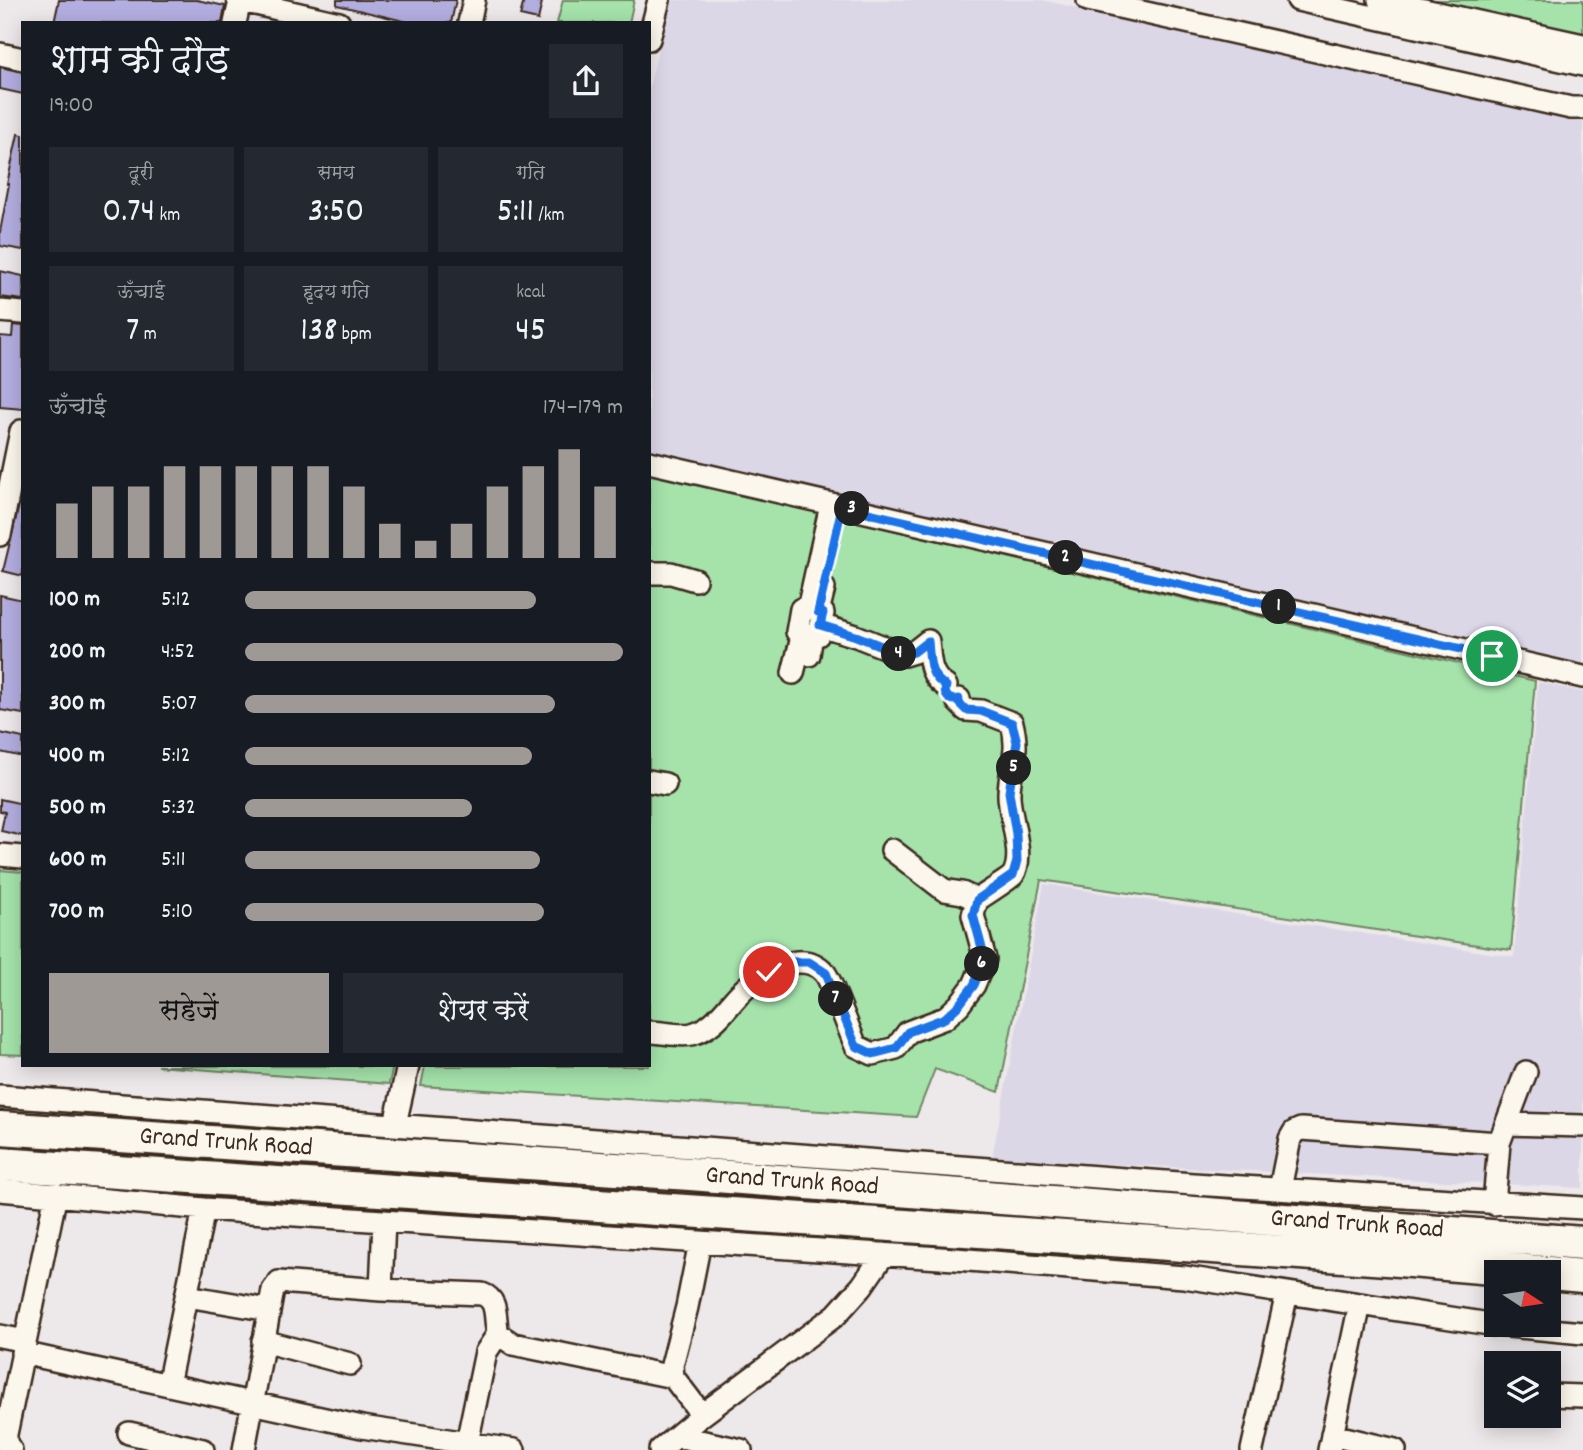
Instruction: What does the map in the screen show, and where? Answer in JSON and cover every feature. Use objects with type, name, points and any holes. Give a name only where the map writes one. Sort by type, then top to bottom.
[{"type":"highway","name":"Grand Trunk Road","points":[[0,1128],[676,1173],[1583,1243]]},
{"type":"highway","name":"Grand Trunk Road","points":[[0,1164],[1484,1267]]},
{"type":"highway","points":[[1561,1274],[1583,1276]]},
{"type":"street","points":[[235,21],[239,0],[330,21]]},
{"type":"street","points":[[469,21],[474,0]]},
{"type":"street","points":[[651,31],[659,0]]},
{"type":"street","points":[[1088,0],[1558,105],[1583,108]]},
{"type":"street","points":[[1298,0],[1583,65]]},
{"type":"street","points":[[1379,0],[1583,45]]},
{"type":"street","points":[[0,54],[21,59]]},
{"type":"street","points":[[0,311],[21,313]]},
{"type":"street","points":[[0,535],[15,430]]},
{"type":"street","points":[[651,462],[1583,677]]},
{"type":"street","points":[[837,506],[818,612],[823,613],[818,635],[813,634],[799,674],[803,633],[797,632],[801,609],[808,609],[837,506]]},
{"type":"street","points":[[651,573],[671,573],[695,580]]},
{"type":"street","points":[[651,1031],[691,1034],[710,1025],[748,986],[769,972],[789,962],[809,962],[826,973],[856,1046],[873,1054],[896,1048],[908,1032],[945,1018],[974,985],[985,959],[973,915],[977,900],[1013,875],[1017,861],[1016,834],[1009,792],[1017,742],[1012,723],[981,711],[966,710],[958,702],[961,691],[937,681],[931,667],[928,641],[914,652],[904,655],[820,625]]},
{"type":"street","points":[[892,850],[944,890],[962,893],[977,900]]},
{"type":"street","points":[[0,855],[21,857]]},
{"type":"street","points":[[395,1124],[408,1067]]},
{"type":"street","points":[[1494,1204],[1502,1133],[1526,1072]]},
{"type":"street","points":[[0,1097],[1280,1189],[1583,1208]]},
{"type":"street","points":[[1280,1189],[1290,1139],[1294,1132],[1301,1129],[1502,1133],[1583,1126]]},
{"type":"street","points":[[0,1189],[204,1209],[884,1254],[1184,1277],[1484,1323]]},
{"type":"street","points":[[11,1450],[6,1443],[6,1434],[56,1194]]},
{"type":"street","points":[[168,1385],[204,1209]]},
{"type":"street","points":[[381,1290],[384,1221]]},
{"type":"street","points":[[700,1242],[687,1307],[673,1353],[673,1377],[702,1415]]},
{"type":"street","points":[[660,1450],[702,1415],[836,1315],[862,1286],[884,1254]]},
{"type":"street","points":[[244,1450],[273,1290],[279,1282],[381,1290],[454,1291],[490,1297],[494,1302],[498,1334],[486,1352],[467,1443]]},
{"type":"street","points":[[1252,1450],[1287,1293]]},
{"type":"street","points":[[187,1296],[269,1310]]},
{"type":"street","points":[[1360,1304],[1330,1443],[1395,1450]]},
{"type":"street","points":[[1561,1331],[1583,1333]]},
{"type":"street","points":[[498,1334],[513,1344],[673,1377]]},
{"type":"street","points":[[0,1336],[24,1347],[168,1385],[362,1427],[514,1450]]},
{"type":"street","points":[[263,1341],[350,1364]]},
{"type":"street","points":[[1561,1395],[1583,1396]]},
{"type":"street","points":[[129,1433],[203,1450]]},
{"type":"street","points":[[677,1436],[741,1450]]},
{"type":"shaded area","points":[[670,0],[1042,0],[1583,122],[1583,666],[651,450],[651,80]]},
{"type":"shaded area","points":[[1538,682],[1583,692],[1583,1188],[992,1158],[1044,884],[1514,957]]},
{"type":"green space","points":[[563,0],[634,0],[629,21],[558,21]]},
{"type":"green space","points":[[1434,0],[1583,0],[1583,34]]},
{"type":"green space","points":[[651,473],[1535,681],[1511,950],[1041,880],[999,1092],[935,1069],[916,1117],[421,1086],[425,1067],[651,1067]]},
{"type":"green space","points":[[0,870],[21,872],[21,1055],[0,1054]]},
{"type":"green space","points":[[170,1067],[393,1067],[389,1084]]},
{"type":"building","points":[[59,0],[197,0],[225,6],[222,21],[54,21]]},
{"type":"building","points":[[337,0],[456,0],[451,21],[404,21],[337,5]]},
{"type":"building","points":[[524,0],[542,2],[538,20],[520,16]]},
{"type":"building","points":[[0,67],[21,72],[21,94],[0,89]]},
{"type":"building","points":[[18,134],[21,135],[21,250],[0,246],[7,184]]},
{"type":"building","points":[[0,271],[21,276],[21,300],[0,297]]},
{"type":"building","points":[[13,325],[21,326],[21,409],[0,407],[0,336],[12,337]]},
{"type":"building","points":[[19,505],[21,505],[21,576],[3,571]]},
{"type":"building","points":[[0,595],[21,600],[21,714],[0,710]]},
{"type":"building","points":[[0,733],[21,738],[21,757],[0,752]]},
{"type":"building","points":[[0,799],[21,804],[21,836],[1,831],[5,812],[0,811]]},
{"type":"route","points":[[769,972],[789,962],[809,962],[826,973],[856,1046],[873,1054],[896,1048],[908,1032],[945,1018],[974,985],[985,959],[973,915],[977,900],[1013,875],[1017,861],[1016,834],[1009,792],[1017,742],[1012,723],[981,711],[966,710],[958,702],[959,699],[948,698],[946,686],[937,681],[931,667],[928,641],[914,652],[904,655],[820,625],[823,613],[818,612],[842,507],[1492,656]]}]
